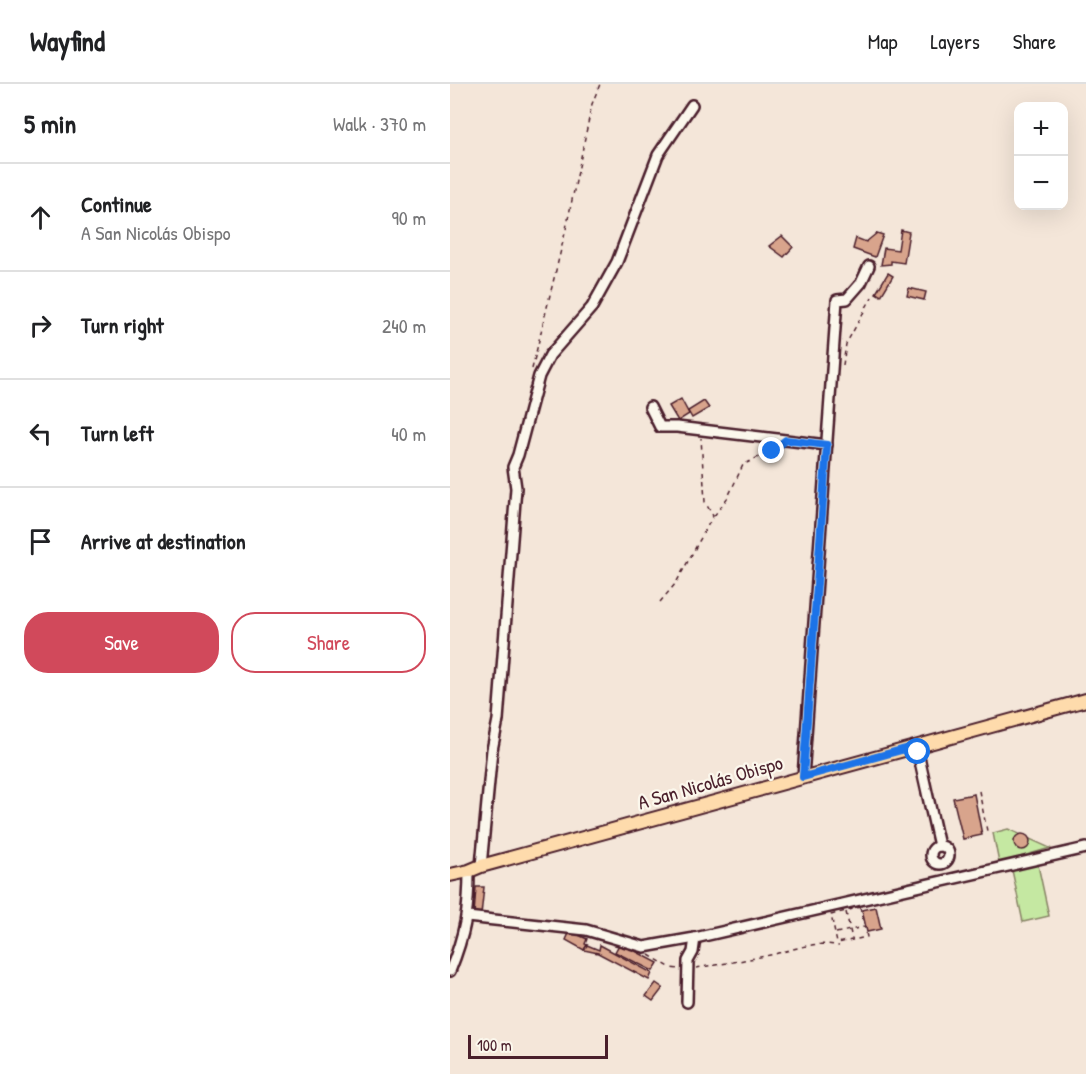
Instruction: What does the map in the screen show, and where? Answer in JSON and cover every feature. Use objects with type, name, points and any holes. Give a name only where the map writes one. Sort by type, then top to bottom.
[{"type":"main road","name":"A San Nicolás Obispo","points":[[450,875],[803,777],[917,752],[1086,700]]},
{"type":"street","points":[[481,866],[492,750],[498,720],[516,488],[513,467],[539,376],[550,355],[592,307],[617,262],[658,155],[692,105]]},
{"type":"street","points":[[803,777],[837,300],[847,299],[861,283],[869,266]]},
{"type":"street","points":[[650,407],[660,427],[827,445]]},
{"type":"street","points":[[917,752],[939,846],[946,849],[949,854],[948,859],[942,863],[946,880]]},
{"type":"street","points":[[467,917],[586,930],[644,947],[696,938],[1086,848]]},
{"type":"street","points":[[450,971],[459,950],[467,917],[469,871]]},
{"type":"street","points":[[687,1002],[688,961],[696,938]]},
{"type":"path","points":[[531,374],[566,229],[592,104],[600,84]]},
{"type":"path","points":[[830,375],[844,364],[846,344],[872,297]]},
{"type":"path","points":[[690,429],[701,436],[705,502],[713,516]]},
{"type":"path","points":[[660,602],[676,584],[713,516],[728,497],[743,465],[772,451],[786,440]]},
{"type":"path","points":[[979,791],[987,831]]},
{"type":"path","points":[[975,798],[980,797]]},
{"type":"path","points":[[860,907],[864,927],[867,937],[837,943],[831,915],[860,907]]},
{"type":"path","points":[[846,911],[852,940]]},
{"type":"path","points":[[835,933],[864,927]]},
{"type":"path","points":[[636,945],[671,968],[688,970],[774,954],[801,946],[826,943],[839,946]]},
{"type":"green space","points":[[1008,829],[1050,848],[999,863],[993,833]]},
{"type":"green space","points":[[1038,865],[1049,916],[1023,922],[1012,870]]},
{"type":"building","points":[[901,230],[909,232],[904,263],[891,261],[891,264],[881,265],[884,248],[898,250]]},
{"type":"building","points":[[877,233],[883,235],[875,257],[853,249],[856,238],[866,242]]},
{"type":"building","points":[[782,236],[793,247],[784,257],[769,246]]},
{"type":"building","points":[[888,273],[893,276],[881,296],[876,293]]},
{"type":"building","points":[[909,288],[926,292],[924,300],[907,296]]},
{"type":"building","points":[[681,399],[689,414],[678,421],[669,406]]},
{"type":"building","points":[[704,401],[709,408],[692,418],[688,411]]},
{"type":"building","points":[[974,794],[982,835],[963,839],[953,798]]},
{"type":"building","points":[[1022,834],[1030,842],[1022,850],[1014,842]]},
{"type":"building","points":[[476,887],[484,887],[481,915],[474,915]]},
{"type":"building","points":[[876,907],[881,929],[867,932],[862,910]]},
{"type":"building","points":[[570,931],[587,939],[584,950],[566,940]]},
{"type":"building","points":[[620,943],[658,963],[653,971],[615,952]]},
{"type":"building","points":[[587,945],[599,950],[600,945],[652,973],[649,980],[598,953],[584,950]]},
{"type":"building","points":[[656,983],[663,988],[653,1001],[646,996]]},
{"type":"route","points":[[772,451],[786,440],[827,445],[802,764],[803,777],[916,746],[918,752]]}]
